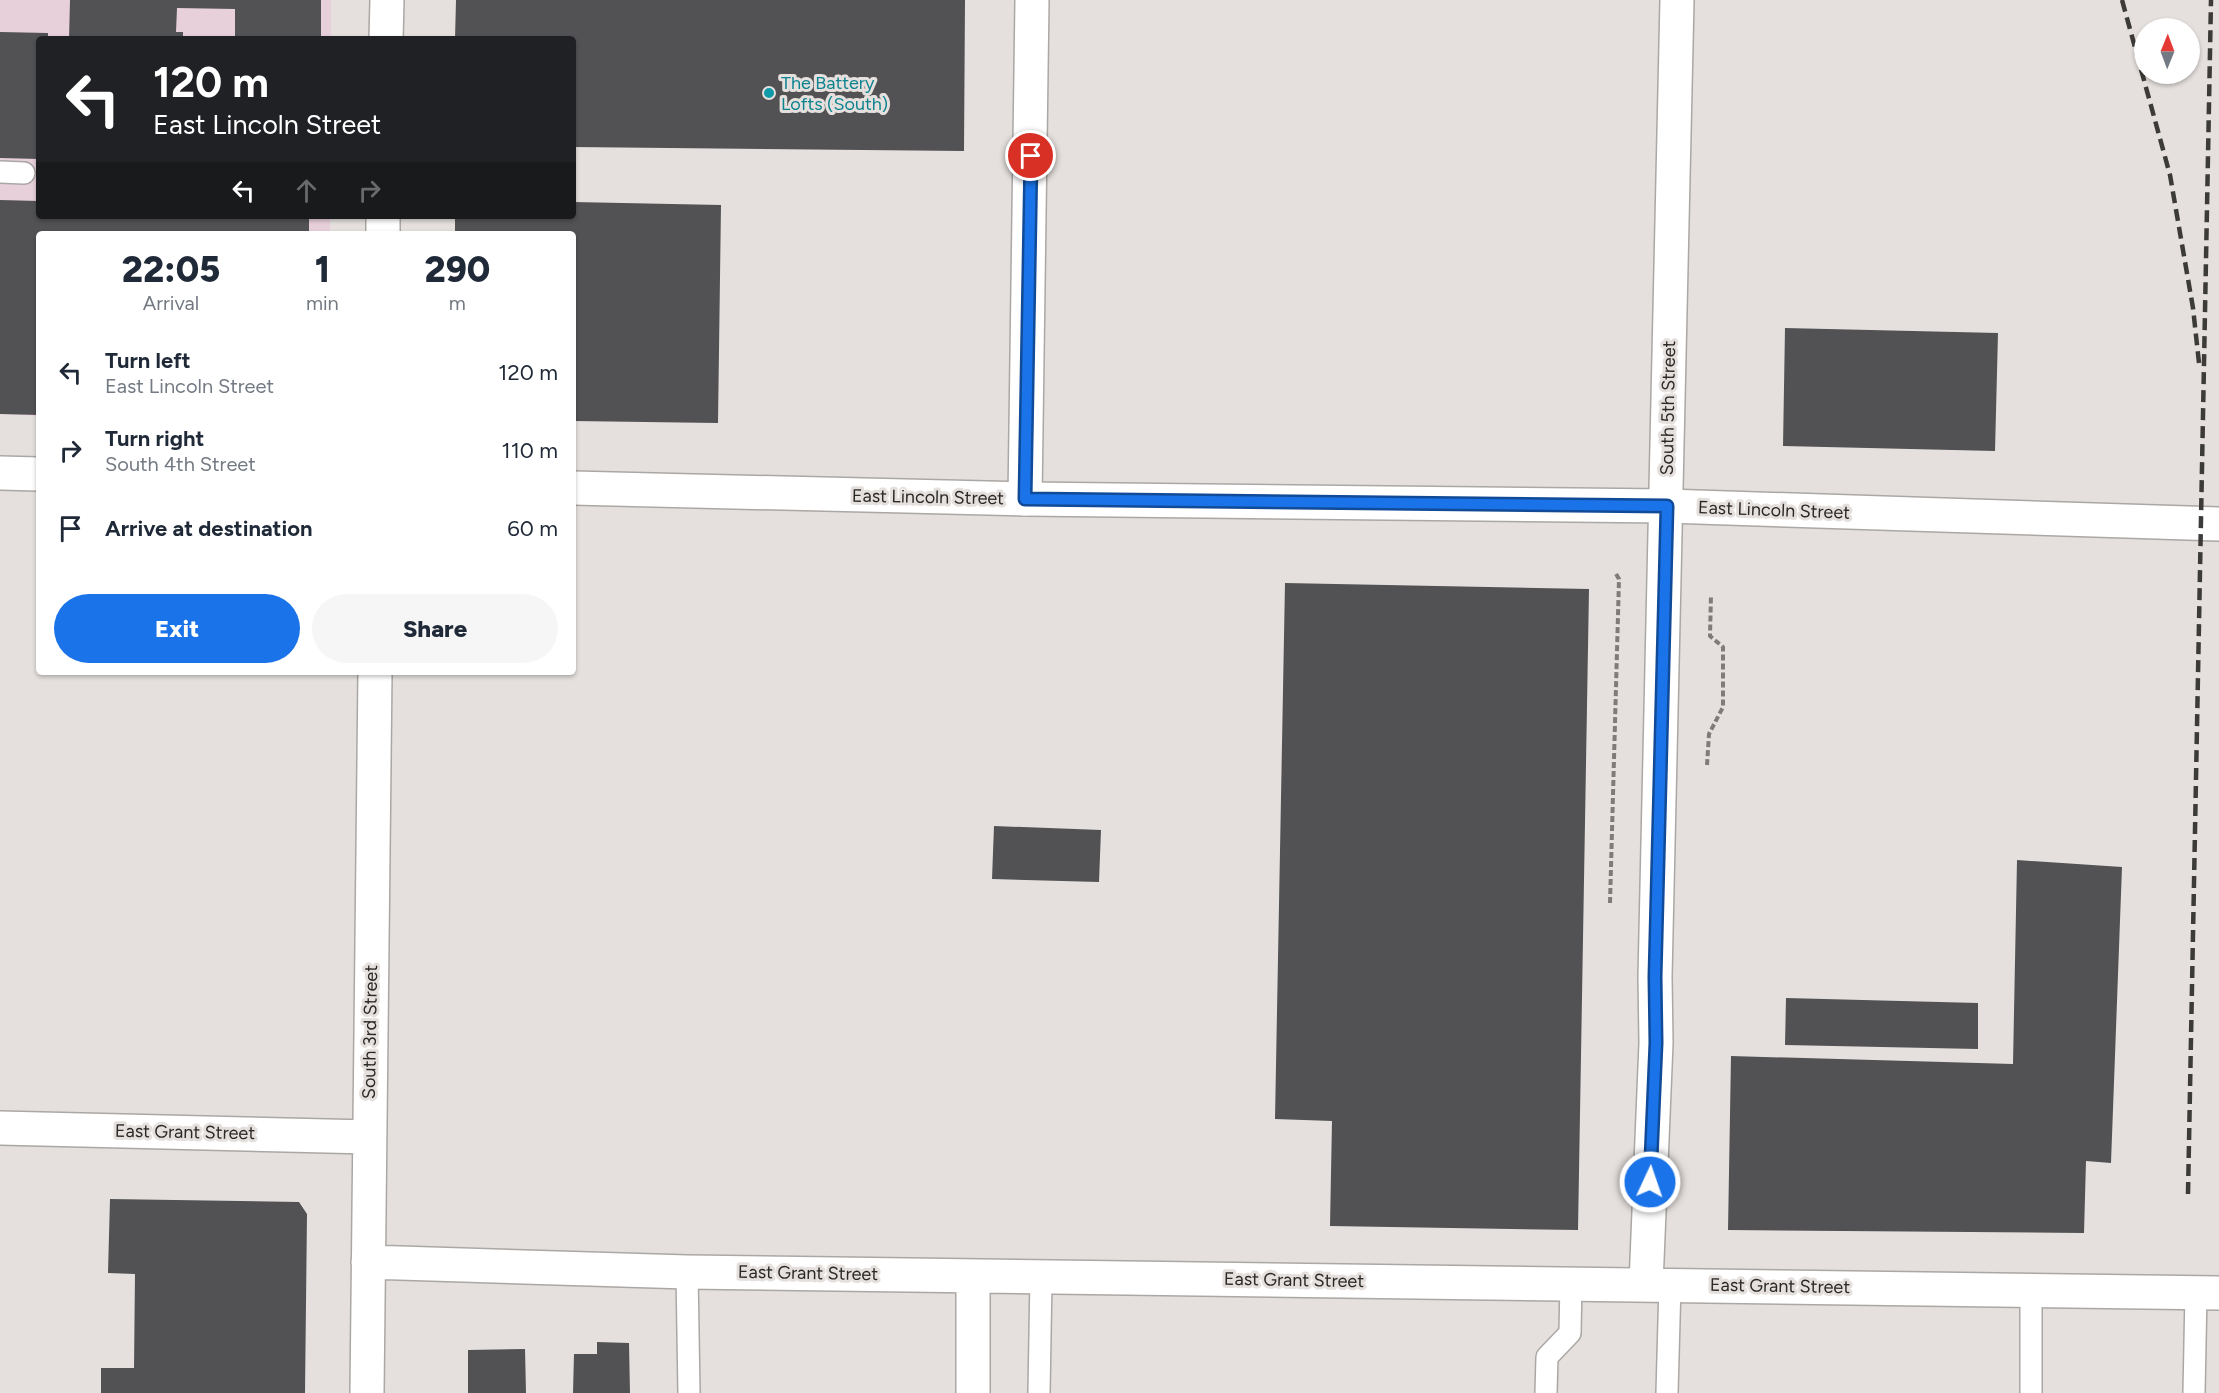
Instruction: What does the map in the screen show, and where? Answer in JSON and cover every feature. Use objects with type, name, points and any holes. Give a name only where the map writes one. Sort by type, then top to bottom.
[{"type":"street","points":[[386,36],[387,0]]},
{"type":"street","points":[[1025,499],[1032,0]]},
{"type":"street","name":"South 5th Street","points":[[1658,1284],[1655,977],[1677,0]]},
{"type":"street","points":[[0,473],[36,474]]},
{"type":"street","name":"East Lincoln Street","points":[[576,488],[1025,499],[1667,506],[2219,524]]},
{"type":"street","name":"South 3rd Street","points":[[367,1393],[375,675]]},
{"type":"street","name":"East Grant Street","points":[[0,1128],[369,1137]]},
{"type":"street","name":"East Grant Street","points":[[368,1262],[687,1272],[2208,1293]]},
{"type":"street","points":[[973,1276],[973,1393]]},
{"type":"lane","points":[[0,172],[24,173]]},
{"type":"lane","points":[[687,1272],[689,1393]]},
{"type":"lane","points":[[1039,1393],[1041,1276]]},
{"type":"lane","points":[[1546,1393],[1547,1357],[1570,1333],[1571,1283]]},
{"type":"lane","points":[[1658,1284],[1667,1393]]},
{"type":"lane","points":[[2031,1289],[2031,1393]]},
{"type":"lane","points":[[2194,1393],[2208,1293]]},
{"type":"path","points":[[1610,903],[1619,579],[1615,572]]},
{"type":"path","points":[[1707,765],[1709,734],[1723,707],[1723,647],[1710,636],[1711,595]]},
{"type":"shaded area","points":[[0,0],[331,0],[331,36],[36,36],[36,219],[330,219],[330,231],[36,231],[36,416],[0,414]]},
{"type":"building","points":[[70,0],[321,0],[321,36],[235,36],[235,9],[177,8],[176,32],[183,32],[183,36],[69,36]]},
{"type":"building","name":"The Battery Lofts (South)","points":[[456,0],[965,0],[964,151],[576,147],[576,36],[455,36]]},
{"type":"building","points":[[0,32],[48,33],[48,36],[36,36],[36,159],[0,158]]},
{"type":"building","points":[[0,200],[36,201],[36,219],[309,219],[309,231],[36,231],[36,415],[0,414]]},
{"type":"building","points":[[576,202],[721,205],[718,423],[576,421],[576,231],[455,231],[455,219],[576,219]]},
{"type":"building","points":[[1785,328],[1998,333],[1995,451],[1783,446]]},
{"type":"building","points":[[1285,583],[1589,589],[1578,1230],[1330,1226],[1332,1121],[1275,1119]]},
{"type":"building","points":[[994,826],[1101,830],[1099,882],[992,879]]},
{"type":"building","points":[[2017,860],[2122,867],[2111,1163],[2086,1161],[2084,1233],[1728,1230],[1731,1056],[2013,1064]]},
{"type":"building","points":[[1786,998],[1978,1003],[1978,1049],[1785,1045]]},
{"type":"building","points":[[110,1199],[299,1202],[307,1214],[305,1393],[101,1393],[101,1368],[134,1368],[135,1274],[108,1273]]},
{"type":"building","points":[[597,1342],[629,1343],[630,1393],[573,1393],[574,1354],[597,1354]]},
{"type":"building","points":[[525,1349],[526,1393],[468,1393],[468,1350]]},
{"type":"railway","points":[[2122,0],[2170,175],[2193,308],[2199,363]]},
{"type":"railway","points":[[2188,1194],[2211,0]]},
{"type":"place","name":"The Battery Lofts (South)","points":[[769,93]]},
{"type":"route","points":[[1031,156],[1025,499],[1667,506],[1655,977],[1656,1043],[1650,1182]]}]
